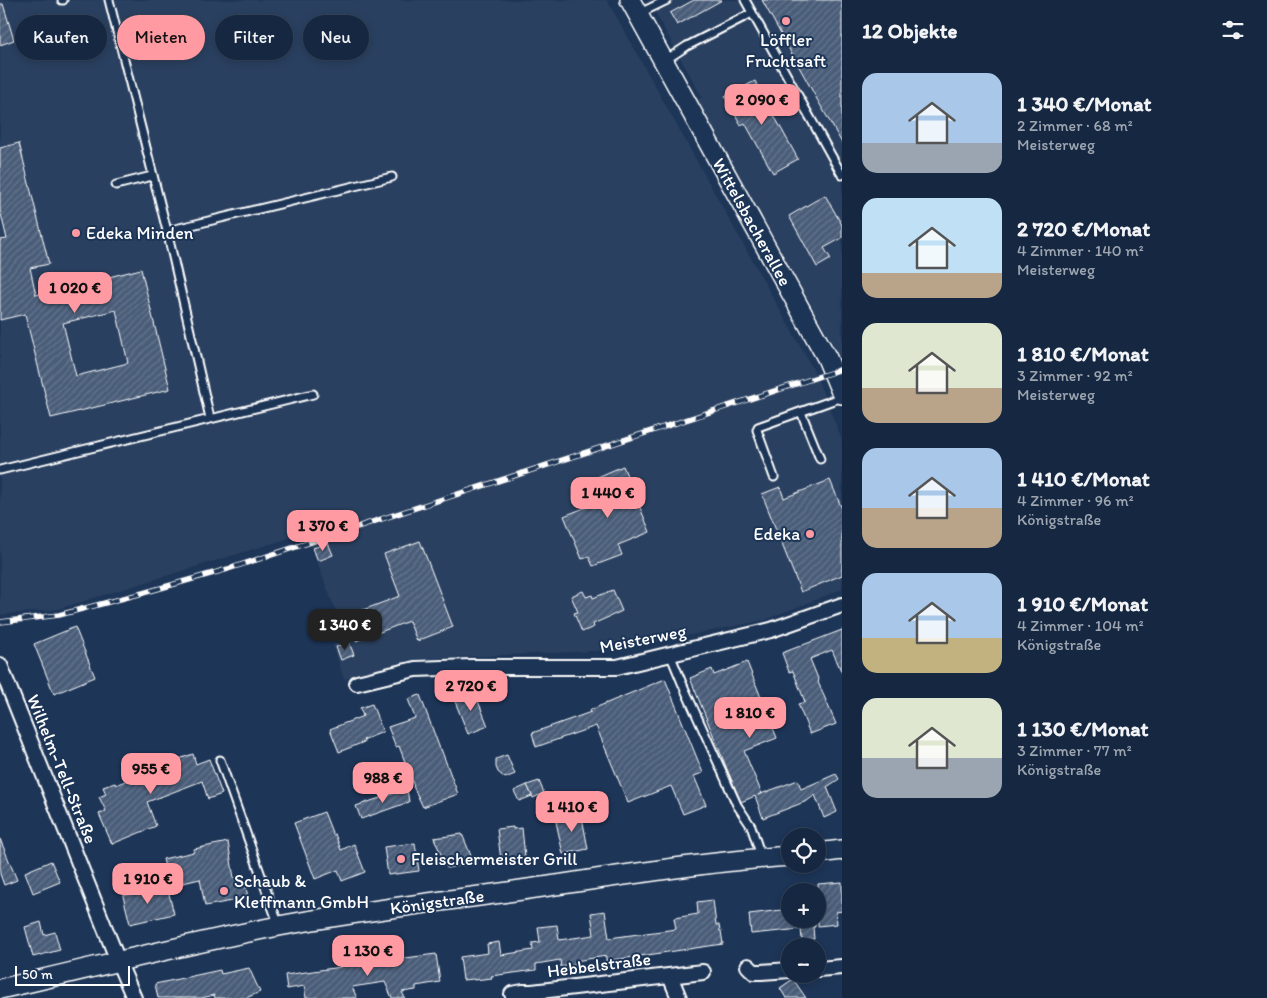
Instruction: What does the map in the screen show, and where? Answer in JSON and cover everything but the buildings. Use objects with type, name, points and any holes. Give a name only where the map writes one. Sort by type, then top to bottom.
[{"type":"main road","name":"Wittelsbacherallee","points":[[634,7],[827,358],[842,396]]},
{"type":"main road","points":[[826,852],[842,850]]},
{"type":"main road","name":"Königstraße","points":[[10,989],[118,961],[280,926],[606,878],[781,857]]},
{"type":"street","name":"Meisterweg","points":[[357,683],[415,669],[617,667],[771,630],[842,605]]},
{"type":"street","name":"Wilhelm-Tell-Straße","points":[[0,665],[134,998]]},
{"type":"street","points":[[748,966],[754,972],[781,970]]},
{"type":"street","points":[[826,968],[842,967]]},
{"type":"street","name":"Hebbelstraße","points":[[512,994],[523,992],[534,995],[703,972]]},
{"type":"street","name":"Hebbelstraße","points":[[670,976],[679,998]]},
{"type":"lane","points":[[109,0],[167,232],[210,418]]},
{"type":"lane","points":[[634,7],[667,0]]},
{"type":"lane","points":[[745,0],[842,175]]},
{"type":"lane","points":[[664,61],[687,46],[752,13]]},
{"type":"lane","points":[[116,185],[152,176]]},
{"type":"lane","points":[[167,232],[392,177]]},
{"type":"lane","points":[[0,470],[312,394]]},
{"type":"lane","points":[[774,476],[757,430],[758,427],[842,396]]},
{"type":"lane","points":[[801,412],[820,459]]},
{"type":"lane","points":[[670,654],[737,805],[750,826],[762,858]]},
{"type":"lane","points":[[220,760],[280,926]]},
{"type":"shaded area","points":[[0,0],[607,0],[814,371],[842,440],[842,589],[765,620],[616,650],[419,659],[344,679],[333,645],[346,638],[306,533],[58,609],[0,615]]},
{"type":"shaded area","points":[[648,0],[842,0],[842,362],[697,100],[702,97]]},
{"type":"railway","points":[[0,622],[59,615],[228,569],[842,369]]},
{"type":"place","name":"Löffler Fruchtsaft","points":[[786,21]]},
{"type":"place","name":"Edeka Minden","points":[[76,233]]},
{"type":"place","name":"Edeka","points":[[810,534]]},
{"type":"place","name":"Fleischermeister Grill","points":[[401,859]]},
{"type":"place","name":"Schaub & Kleffmann GmbH","points":[[224,891]]}]
